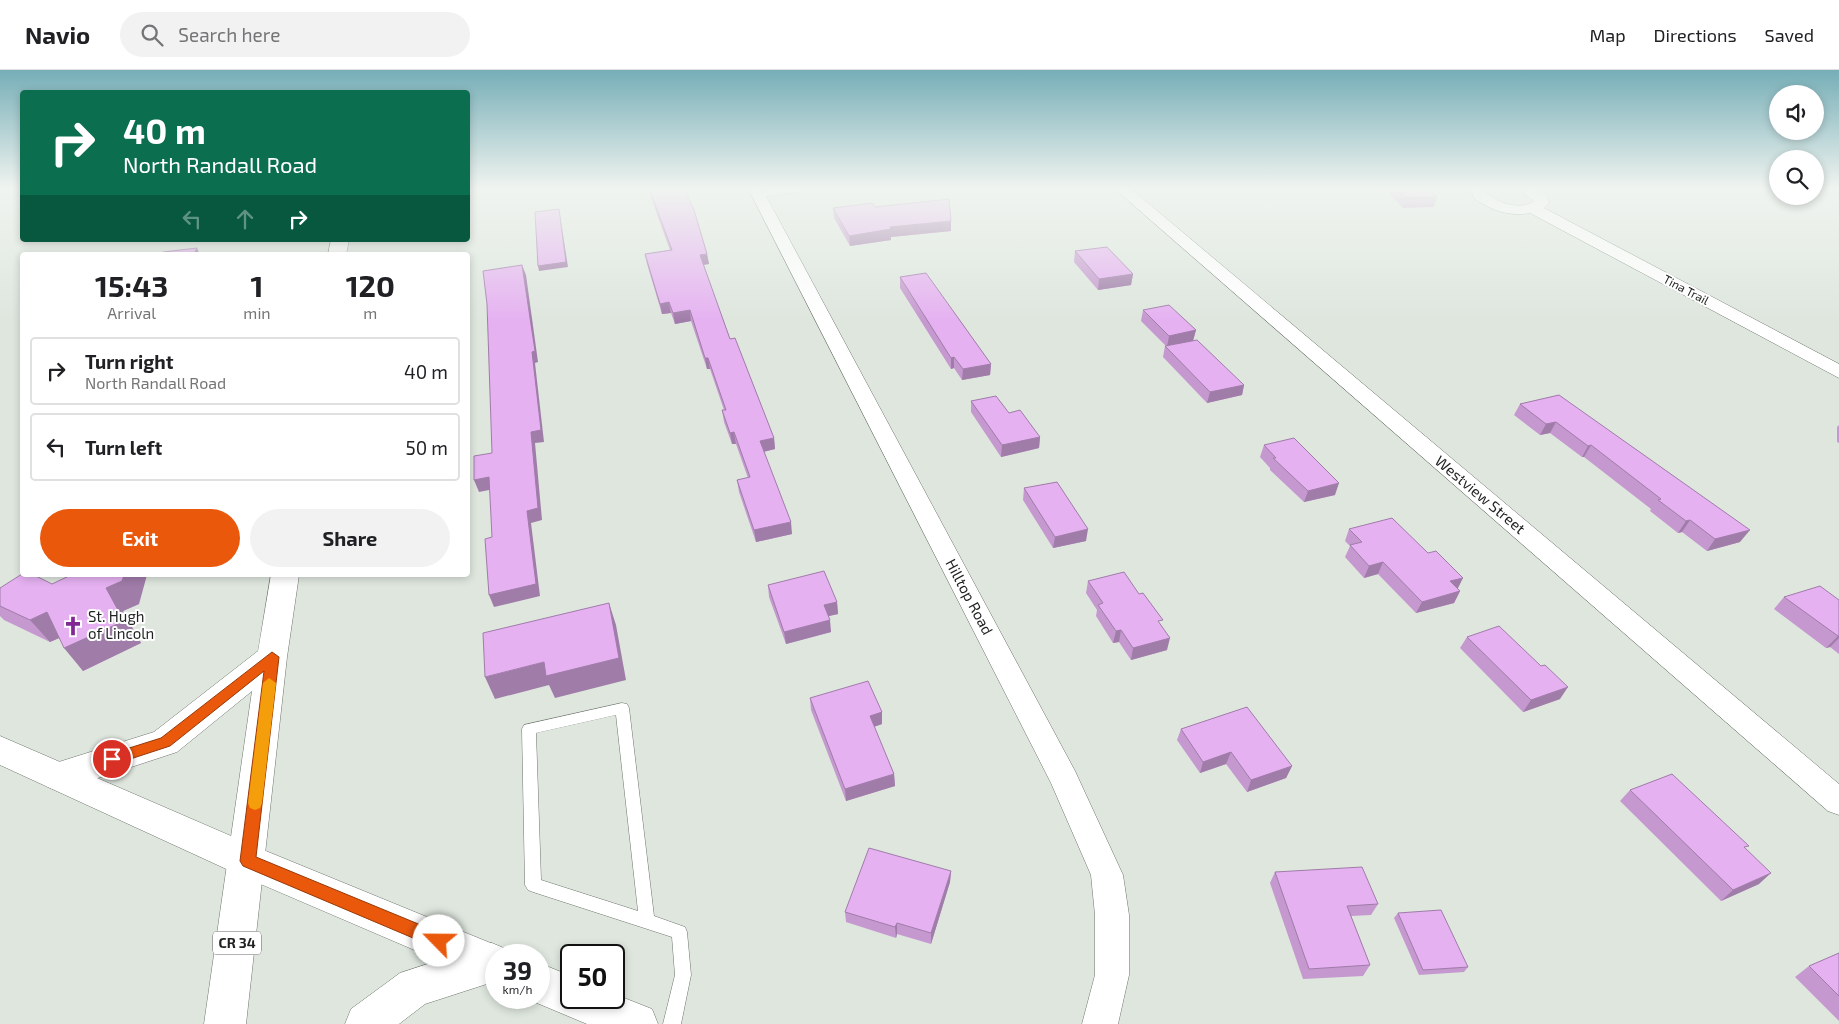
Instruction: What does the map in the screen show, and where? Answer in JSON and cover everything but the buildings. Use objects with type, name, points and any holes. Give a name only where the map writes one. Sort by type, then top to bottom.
[{"type":"main road","name":"CR 34","points":[[226,1024],[248,861],[272,657],[285,577]]},
{"type":"main road","points":[[58,776],[165,742],[272,657]]},
{"type":"main road","points":[[0,750],[248,861],[485,960]]},
{"type":"main road","points":[[366,1024],[414,987],[485,967]]},
{"type":"main road","points":[[601,1009],[637,1024]]},
{"type":"street","name":"Hilltop Road","points":[[778,233],[1088,828],[1107,875],[1112,915],[1112,975],[1100,1024]]},
{"type":"street","name":"Westview Street","points":[[1173,233],[1839,802]]},
{"type":"street","name":"Tina Trail","points":[[1578,233],[1839,372]]},
{"type":"lane","points":[[647,922],[622,708],[529,729],[533,885],[647,922],[679,932],[682,976],[672,1024]]},
{"type":"slow traffic","points":[[255,803],[269,683]]},
{"type":"place","name":"St. Hugh of Lincoln","points":[[73,626]]},
{"type":"route","points":[[112,759],[165,742],[272,657],[248,861],[439,941]]}]
